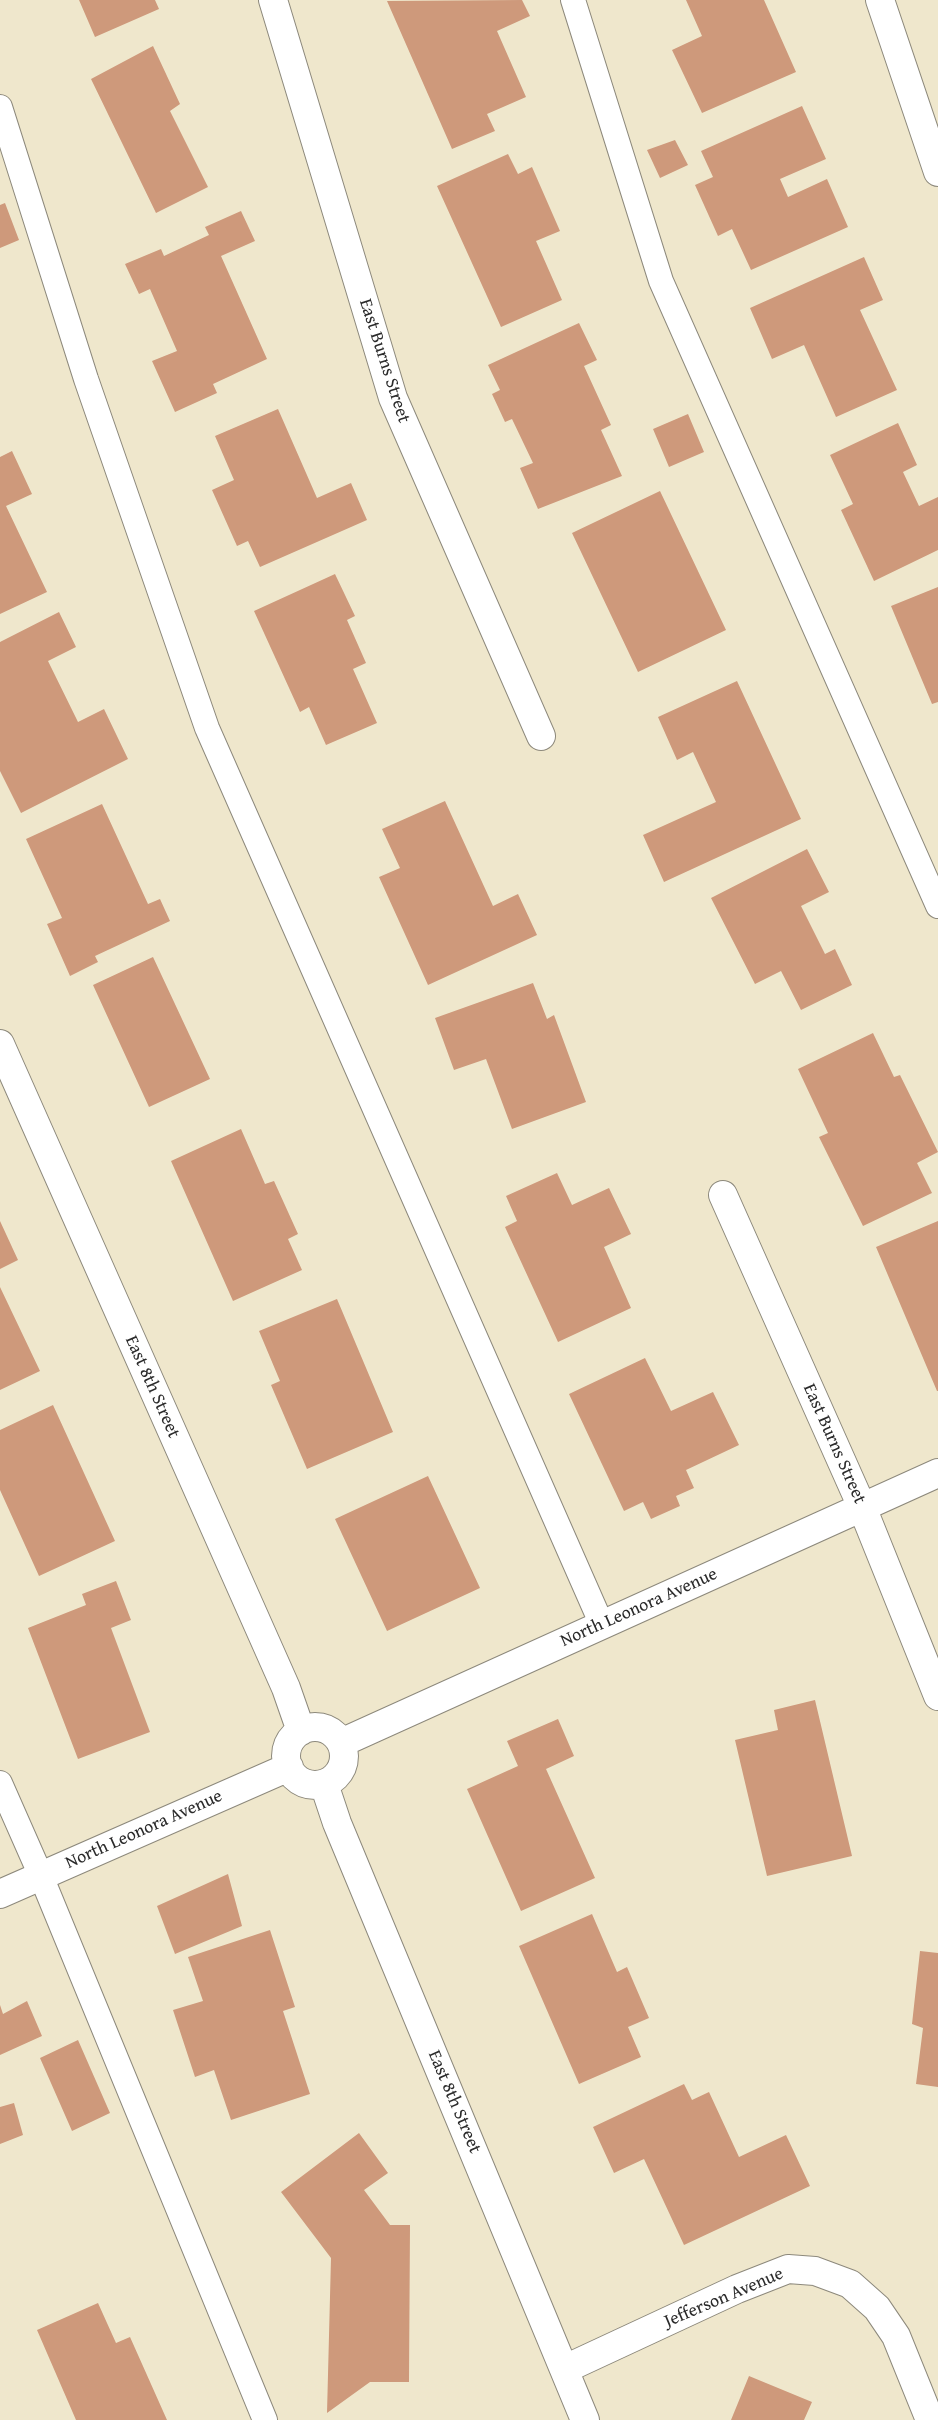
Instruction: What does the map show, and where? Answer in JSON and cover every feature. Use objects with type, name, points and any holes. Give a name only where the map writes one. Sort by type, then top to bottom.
[{"type":"street","name":"East Burns Street","points":[[274,0],[393,398],[541,736]]},
{"type":"street","points":[[880,0],[938,172]]},
{"type":"street","name":"East 8th Street","points":[[0,1044],[282,1679],[301,1730]]},
{"type":"street","name":"East Burns Street","points":[[723,1195],[862,1507],[938,1696]]},
{"type":"street","name":"North Leonora Avenue","points":[[341,1743],[938,1472]]},
{"type":"street","points":[[314,1727],[324,1728],[332,1732],[341,1743],[344,1757],[343,1766],[338,1774],[324,1784],[305,1784],[297,1779],[289,1767],[286,1752],[290,1742],[301,1730],[314,1727]]},
{"type":"street","name":"North Leonora Avenue","points":[[0,1894],[289,1767]]},
{"type":"street","name":"East 8th Street","points":[[324,1784],[337,1822],[585,2420]]},
{"type":"street","name":"Jefferson Avenue","points":[[565,2369],[746,2285],[788,2269],[815,2271],[850,2284],[876,2308],[896,2336],[930,2420]]},
{"type":"lane","points":[[573,0],[661,282],[938,906]]},
{"type":"lane","points":[[0,106],[86,378],[207,728],[602,1625]]},
{"type":"lane","points":[[0,1783],[41,1876],[264,2420]]},
{"type":"building","points":[[79,0],[155,0],[159,9],[95,37]]},
{"type":"building","points":[[522,0],[530,16],[497,31],[526,97],[487,114],[495,131],[452,149],[387,1]]},
{"type":"building","points":[[686,0],[764,0],[796,72],[702,113],[672,50],[702,36]]},
{"type":"building","points":[[153,46],[180,104],[170,111],[208,187],[156,213],[91,79]]},
{"type":"building","points":[[802,106],[826,159],[780,179],[788,197],[827,179],[848,227],[751,270],[732,229],[718,236],[695,185],[713,177],[701,151]]},
{"type":"building","points":[[675,140],[688,165],[660,178],[647,150]]},
{"type":"building","points":[[508,154],[518,174],[532,167],[560,231],[536,241],[562,300],[501,327],[437,186]]},
{"type":"building","points":[[5,203],[19,240],[0,248],[0,205]]},
{"type":"building","points":[[241,211],[255,241],[221,256],[267,359],[213,384],[217,393],[175,412],[152,361],[177,351],[150,289],[139,294],[125,264],[161,249],[164,256],[209,235],[205,227]]},
{"type":"building","points":[[864,257],[883,300],[860,310],[897,390],[836,417],[804,345],[772,359],[750,308]]},
{"type":"building","points":[[579,323],[597,360],[584,366],[611,425],[601,430],[622,476],[538,509],[520,468],[533,463],[512,419],[505,422],[492,394],[500,390],[488,365]]},
{"type":"building","points":[[278,409],[317,498],[351,483],[367,520],[260,567],[248,541],[237,546],[212,490],[234,480],[215,436]]},
{"type":"building","points":[[688,414],[704,452],[669,467],[653,429]]},
{"type":"building","points":[[898,423],[917,465],[903,472],[919,506],[938,497],[938,550],[874,581],[841,510],[853,504],[830,455]]},
{"type":"building","points":[[12,451],[32,494],[6,506],[47,592],[0,614],[0,457]]},
{"type":"building","points":[[660,491],[726,630],[638,672],[572,533]]},
{"type":"building","points":[[335,574],[355,616],[347,620],[366,663],[353,669],[377,723],[326,745],[309,707],[300,712],[254,611]]},
{"type":"building","points":[[938,587],[938,702],[932,704],[891,606]]},
{"type":"building","points":[[59,612],[76,647],[48,661],[78,722],[104,709],[128,759],[21,813],[0,771],[0,642]]},
{"type":"building","points":[[737,681],[801,819],[664,882],[643,835],[716,802],[693,752],[677,760],[658,717]]},
{"type":"building","points":[[445,801],[493,906],[518,894],[537,935],[428,985],[379,877],[400,868],[382,829]]},
{"type":"building","points":[[102,804],[148,904],[160,899],[170,921],[95,956],[98,962],[70,976],[47,924],[62,918],[26,839]]},
{"type":"building","points":[[807,849],[829,892],[801,906],[825,954],[835,949],[852,985],[801,1010],[781,971],[755,984],[711,898]]},
{"type":"building","points":[[153,957],[210,1079],[149,1107],[93,985]]},
{"type":"building","points":[[533,983],[547,1019],[554,1015],[586,1102],[512,1129],[486,1059],[454,1070],[435,1018]]},
{"type":"building","points":[[873,1033],[894,1077],[900,1075],[938,1152],[917,1163],[932,1193],[863,1226],[819,1137],[828,1133],[798,1069]]},
{"type":"building","points":[[241,1129],[265,1184],[274,1181],[298,1234],[288,1239],[302,1270],[233,1301],[171,1161]]},
{"type":"building","points":[[557,1173],[572,1205],[609,1188],[631,1234],[604,1247],[631,1308],[558,1342],[505,1227],[517,1221],[506,1196]]},
{"type":"building","points":[[0,1221],[18,1260],[0,1269]]},
{"type":"building","points":[[938,1221],[938,1391],[937,1391],[876,1247]]},
{"type":"building","points":[[0,1287],[40,1371],[0,1390]]},
{"type":"building","points":[[337,1299],[393,1432],[307,1469],[271,1385],[280,1381],[259,1331]]},
{"type":"building","points":[[645,1358],[671,1411],[713,1392],[739,1445],[686,1470],[694,1488],[676,1496],[680,1506],[651,1519],[643,1502],[624,1511],[569,1394]]},
{"type":"building","points":[[53,1405],[115,1541],[39,1576],[0,1490],[0,1430]]},
{"type":"building","points":[[428,1476],[480,1588],[387,1631],[335,1519]]},
{"type":"building","points":[[116,1581],[131,1620],[111,1628],[150,1732],[78,1759],[28,1628],[86,1605],[82,1594]]},
{"type":"building","points":[[815,1700],[852,1856],[767,1876],[735,1740],[778,1730],[774,1710]]},
{"type":"building","points":[[558,1719],[574,1756],[546,1769],[595,1878],[521,1911],[467,1789],[518,1766],[507,1741]]},
{"type":"building","points":[[228,1874],[242,1926],[175,1954],[157,1906]]},
{"type":"building","points":[[592,1914],[617,1972],[627,1967],[649,2018],[628,2027],[641,2057],[579,2084],[519,1946]]},
{"type":"building","points":[[270,1930],[295,2007],[283,2011],[310,2094],[231,2120],[214,2070],[195,2077],[173,2010],[203,2001],[188,1957]]},
{"type":"building","points":[[920,1951],[938,1953],[938,2087],[916,2084],[923,2028],[912,2024]]},
{"type":"building","points":[[27,2001],[42,2036],[0,2055],[0,2005],[3,2014]]},
{"type":"building","points":[[78,2040],[110,2113],[72,2131],[40,2058]]},
{"type":"building","points":[[684,2084],[692,2100],[709,2092],[739,2157],[786,2135],[810,2186],[684,2245],[644,2159],[614,2173],[593,2127]]},
{"type":"building","points":[[14,2103],[23,2135],[0,2144],[0,2107]]},
{"type":"building","points":[[359,2133],[388,2173],[364,2190],[390,2225],[410,2225],[409,2382],[370,2382],[327,2413],[331,2258],[281,2192]]},
{"type":"building","points":[[98,2303],[116,2343],[130,2337],[167,2420],[76,2420],[37,2330]]},
{"type":"building","points":[[749,2376],[812,2402],[804,2420],[731,2420]]}]
